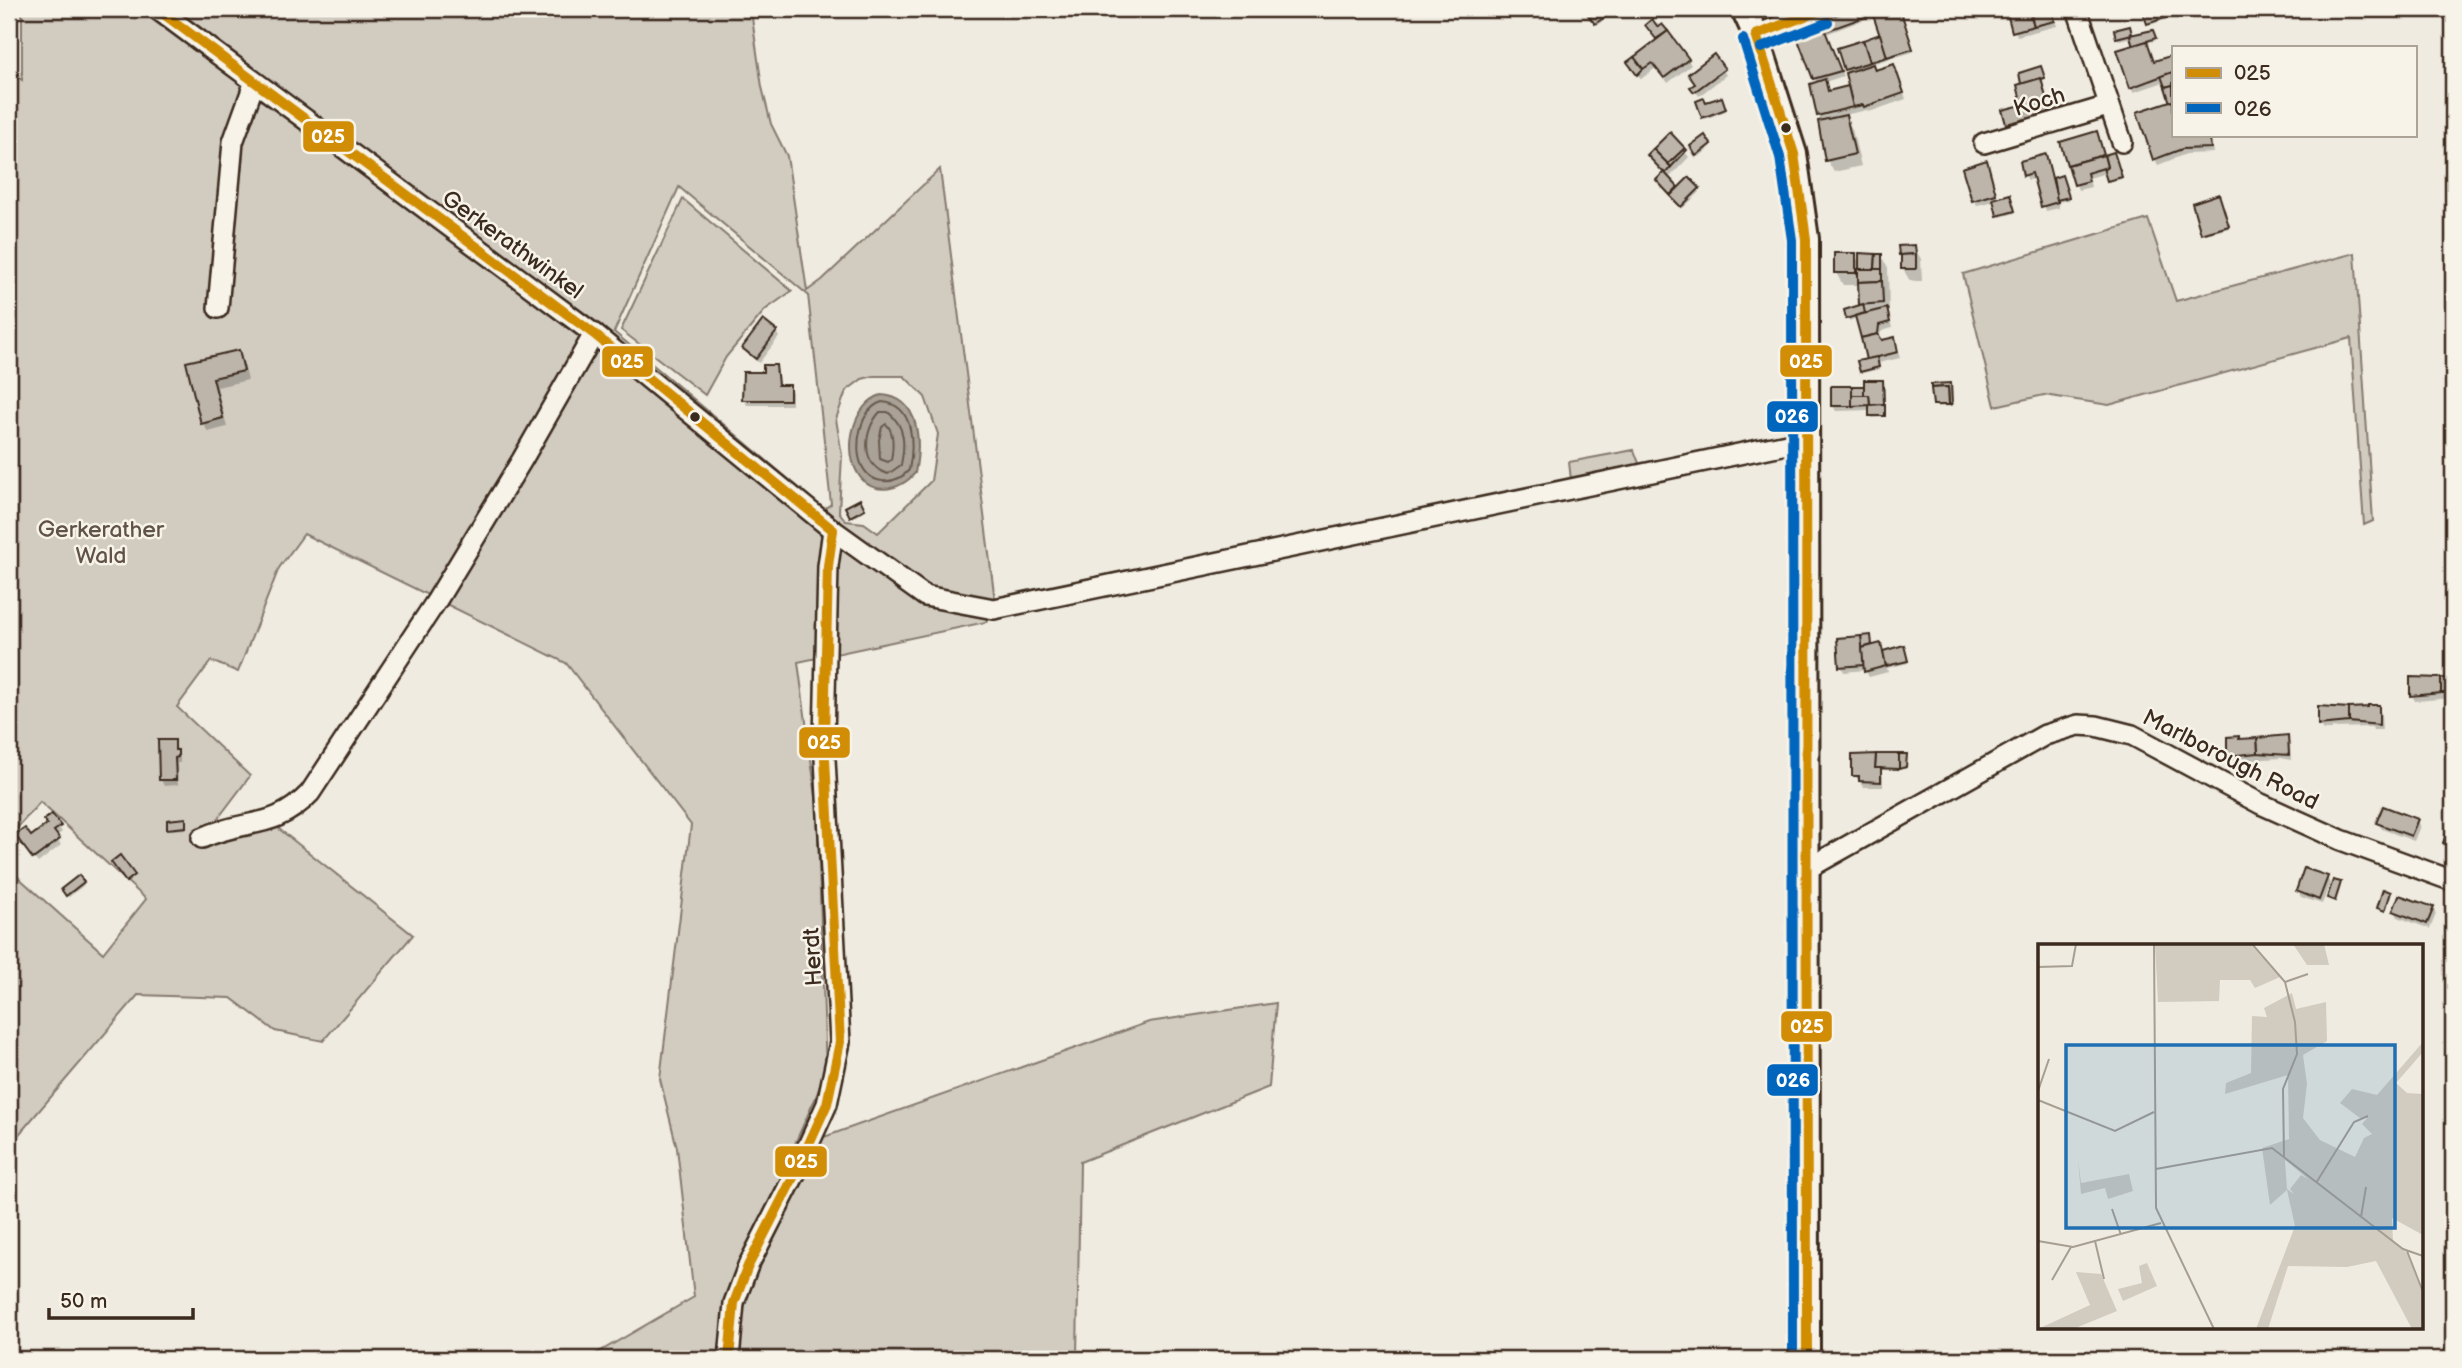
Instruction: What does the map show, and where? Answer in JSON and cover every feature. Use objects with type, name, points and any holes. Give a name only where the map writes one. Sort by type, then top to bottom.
[{"type":"main road","points":[[1744,9],[1756,35],[1794,154],[1806,239],[1807,1359]]},
{"type":"street","name":"Gerkerathwinkel","points":[[157,9],[594,334],[833,530],[925,596],[994,609],[1806,440]]},
{"type":"street","points":[[1756,35],[1823,9]]},
{"type":"street","points":[[2077,9],[2122,142]]},
{"type":"street","points":[[218,308],[233,142],[254,83]]},
{"type":"street","name":"Koch","points":[[1984,144],[2108,106]]},
{"type":"street","points":[[202,838],[222,829],[269,821],[296,808],[310,793],[437,600],[594,334]]},
{"type":"street","name":"Herdt","points":[[729,1359],[734,1303],[748,1266],[827,1104],[840,1042],[824,740],[828,566],[833,530]]},
{"type":"street","name":"Marlborough Road","points":[[1805,870],[2045,735],[2078,725],[2096,726],[2132,735],[2261,804],[2341,840],[2453,881]]},
{"type":"green space","name":"Gerkerather Wald","points":[[22,9],[755,9],[752,18],[762,87],[771,124],[787,156],[807,291],[940,169],[995,601],[986,622],[798,662],[817,804],[826,1074],[793,1148],[1149,1022],[1276,1003],[1269,1087],[1080,1162],[1077,1359],[587,1359],[694,1297],[677,1148],[660,1079],[691,825],[566,663],[304,534],[279,568],[238,672],[211,661],[177,707],[250,776],[204,837],[269,821],[413,935],[323,1041],[275,1031],[231,998],[138,995],[9,1146],[9,869],[103,953],[146,899],[40,802],[9,837],[9,72],[22,80]],"holes":[[[679,187],[808,295],[831,504],[824,509],[614,332]],[[874,376],[904,376],[925,397],[938,434],[931,481],[878,533],[864,523],[846,521],[839,512],[842,455],[836,419],[846,391],[862,379]]]},
{"type":"green space","points":[[683,199],[792,291],[765,310],[726,357],[705,395],[621,330]]},
{"type":"green space","points":[[2148,219],[2176,301],[2355,253],[2373,521],[2364,525],[2351,338],[2109,405],[2044,395],[1995,406],[1963,274]]},
{"type":"green space","points":[[1634,450],[1640,466],[1571,480],[1569,462]]},
{"type":"water","points":[[881,395],[904,404],[911,413],[918,448],[915,473],[901,484],[884,489],[868,485],[862,479],[856,470],[851,449],[858,416],[864,407]]},
{"type":"building","points":[[1583,9],[1616,9],[1595,24]]},
{"type":"building","points":[[1853,9],[1871,9],[1873,14],[1826,31],[1821,20]]},
{"type":"building","points":[[1871,9],[1900,9],[1913,49],[1887,57]]},
{"type":"building","points":[[1991,9],[2006,9],[2007,12],[1994,16]]},
{"type":"building","points":[[2006,9],[2029,9],[2034,26],[2012,32]]},
{"type":"building","points":[[2029,9],[2052,9],[2052,10],[2031,15]]},
{"type":"building","points":[[2142,9],[2178,9],[2179,13],[2147,24]]},
{"type":"building","points":[[2052,10],[2055,21],[2034,26],[2031,15]]},
{"type":"building","points":[[1652,19],[1658,27],[1662,24],[1668,31],[1656,39],[1645,25]]},
{"type":"building","points":[[2130,26],[2132,34],[2116,38],[2114,30]]},
{"type":"building","points":[[1824,28],[1841,71],[1813,79],[1797,37]]},
{"type":"building","points":[[2153,30],[2156,38],[2133,46],[2130,35]]},
{"type":"building","points":[[1668,31],[1689,59],[1664,78],[1652,63],[1643,69],[1634,57]]},
{"type":"building","points":[[1880,34],[1887,57],[1870,62],[1863,40]]},
{"type":"building","points":[[1863,40],[1870,62],[1844,70],[1837,48]]},
{"type":"building","points":[[2147,41],[2154,61],[2172,55],[2172,72],[2130,88],[2117,50]]},
{"type":"building","points":[[1714,54],[1725,69],[1694,92],[1690,87],[1695,84],[1688,74]]},
{"type":"building","points":[[1634,57],[1643,69],[1637,75],[1627,62]]},
{"type":"building","points":[[1873,64],[1875,70],[1894,64],[1904,93],[1864,107],[1853,107],[1845,73]]},
{"type":"building","points":[[2041,66],[2045,78],[2021,84],[2019,73]]},
{"type":"building","points":[[2172,72],[2172,85],[2165,87],[2161,76]]},
{"type":"building","points":[[2041,78],[2050,113],[2006,124],[2002,110],[2022,105],[2017,85]]},
{"type":"building","points":[[1825,79],[1828,91],[1848,86],[1853,107],[1817,116],[1810,84]]},
{"type":"building","points":[[2172,85],[2172,102],[2170,103],[2165,87]]},
{"type":"building","points":[[1722,97],[1726,109],[1702,118],[1696,101],[1704,98],[1706,102]]},
{"type":"building","points":[[2172,102],[2172,136],[2209,136],[2211,148],[2182,149],[2153,160],[2137,112]]},
{"type":"building","points":[[1846,115],[1855,154],[1825,161],[1818,121]]},
{"type":"building","points":[[2097,131],[2104,155],[2067,165],[2060,142]]},
{"type":"building","points":[[1670,132],[1685,148],[1668,164],[1653,149]]},
{"type":"building","points":[[1705,135],[1711,144],[1696,156],[1690,146]]},
{"type":"building","points":[[1685,148],[1687,150],[1671,167],[1668,164]]},
{"type":"building","points":[[1653,149],[1671,167],[1665,174],[1647,155]]},
{"type":"building","points":[[2114,152],[2122,177],[2107,181],[2103,168],[2107,167],[2104,155]]},
{"type":"building","points":[[2046,154],[2058,202],[2041,207],[2032,173],[2023,176],[2020,161]]},
{"type":"building","points":[[2104,155],[2107,167],[2087,173],[2089,181],[2074,185],[2068,165]]},
{"type":"building","points":[[1987,160],[1996,194],[1972,201],[1962,168]]},
{"type":"building","points":[[1664,172],[1678,187],[1670,195],[1656,180]]},
{"type":"building","points":[[2062,175],[2069,197],[2057,200],[2053,178]]},
{"type":"building","points":[[1689,177],[1700,188],[1681,207],[1670,196]]},
{"type":"building","points":[[2010,194],[2015,211],[1997,216],[1993,199]]},
{"type":"building","points":[[2219,194],[2229,226],[2201,234],[2192,203]]},
{"type":"building","points":[[1915,245],[1916,254],[1899,255],[1898,246]]},
{"type":"building","points":[[1834,253],[1856,253],[1856,273],[1834,273]]},
{"type":"building","points":[[1859,253],[1876,254],[1875,269],[1859,269]]},
{"type":"building","points":[[1876,254],[1882,254],[1882,269],[1875,269]]},
{"type":"building","points":[[1916,254],[1916,269],[1901,269],[1901,255]]},
{"type":"building","points":[[1858,269],[1882,269],[1882,281],[1858,282]]},
{"type":"building","points":[[1882,281],[1883,303],[1859,305],[1858,282]]},
{"type":"building","points":[[1863,304],[1865,313],[1846,319],[1844,310]]},
{"type":"building","points":[[1887,308],[1890,322],[1879,325],[1878,334],[1861,338],[1855,316]]},
{"type":"building","points":[[763,320],[777,331],[756,359],[742,348]]},
{"type":"building","points":[[1878,334],[1882,340],[1895,337],[1898,352],[1866,360],[1861,338]]},
{"type":"building","points":[[239,350],[244,371],[213,378],[223,418],[201,424],[186,362]]},
{"type":"building","points":[[1877,357],[1879,367],[1860,372],[1857,361]]},
{"type":"building","points":[[763,365],[776,365],[778,385],[790,385],[790,400],[742,400],[743,372],[763,372]]},
{"type":"building","points":[[1864,380],[1883,380],[1884,404],[1870,405],[1869,395],[1864,395]]},
{"type":"building","points":[[1951,383],[1952,404],[1949,405],[1948,387],[1931,388],[1931,384]]},
{"type":"building","points":[[1831,386],[1852,386],[1852,406],[1831,406]]},
{"type":"building","points":[[1852,386],[1864,386],[1864,395],[1852,395]]},
{"type":"building","points":[[1948,387],[1949,405],[1933,405],[1931,388]]},
{"type":"building","points":[[1852,395],[1869,395],[1870,405],[1852,406]]},
{"type":"building","points":[[1885,404],[1885,416],[1869,416],[1869,405]]},
{"type":"building","points":[[860,499],[865,509],[850,517],[845,507]]},
{"type":"building","points":[[1871,635],[1872,645],[1862,648],[1861,636]]},
{"type":"building","points":[[1861,636],[1864,665],[1839,667],[1837,638]]},
{"type":"building","points":[[1881,643],[1886,666],[1864,672],[1862,648]]},
{"type":"building","points":[[1904,645],[1908,661],[1886,666],[1883,651]]},
{"type":"building","points":[[2410,677],[2441,678],[2441,693],[2410,696]]},
{"type":"building","points":[[2441,678],[2453,678],[2453,693],[2441,693]]},
{"type":"building","points":[[2379,705],[2379,725],[2349,722],[2349,708]]},
{"type":"building","points":[[2318,706],[2349,708],[2349,722],[2318,725]]},
{"type":"building","points":[[2288,735],[2289,755],[2258,753],[2257,738]]},
{"type":"building","points":[[2239,736],[2239,739],[2257,738],[2258,753],[2227,756],[2227,737]]},
{"type":"building","points":[[158,740],[175,740],[175,750],[178,750],[178,757],[175,758],[176,780],[159,780]]},
{"type":"building","points":[[1876,754],[1899,754],[1899,769],[1875,768]]},
{"type":"building","points":[[1876,754],[1875,768],[1881,768],[1881,782],[1859,781],[1859,776],[1852,776],[1852,755]]},
{"type":"building","points":[[1899,754],[1907,754],[1906,767],[1899,769]]},
{"type":"building","points":[[2383,806],[2418,819],[2411,836],[2376,823]]},
{"type":"building","points":[[52,814],[61,826],[54,831],[60,839],[33,859],[15,835],[25,828],[31,836],[47,824],[44,820]]},
{"type":"building","points":[[186,818],[186,827],[167,829],[167,820]]},
{"type":"building","points":[[2450,824],[2453,826],[2451,846],[2443,843]]},
{"type":"building","points":[[120,855],[135,875],[126,882],[111,862]]},
{"type":"building","points":[[2304,868],[2328,876],[2319,900],[2296,891]]},
{"type":"building","points":[[79,875],[84,882],[66,896],[61,889]]},
{"type":"building","points":[[2333,880],[2341,882],[2335,901],[2327,898]]},
{"type":"building","points":[[2383,889],[2391,892],[2385,911],[2377,908]]},
{"type":"building","points":[[2399,895],[2434,907],[2427,924],[2393,911]]},
{"type":"transit line","name":"025","points":[[157,9],[594,334],[833,530]]},
{"type":"transit line","name":"025","points":[[1756,35],[1823,9]]},
{"type":"transit line","name":"026","points":[[1761,48],[1828,22]]},
{"type":"transit line","name":"025","points":[[1756,35],[1794,154],[1806,239],[1807,1359]]},
{"type":"transit line","name":"026","points":[[1743,39],[1780,157],[1792,240],[1793,1359]]},
{"type":"transit line","name":"025","points":[[729,1359],[734,1303],[748,1266],[827,1104],[840,1042],[824,740],[828,566],[833,530]]}]
